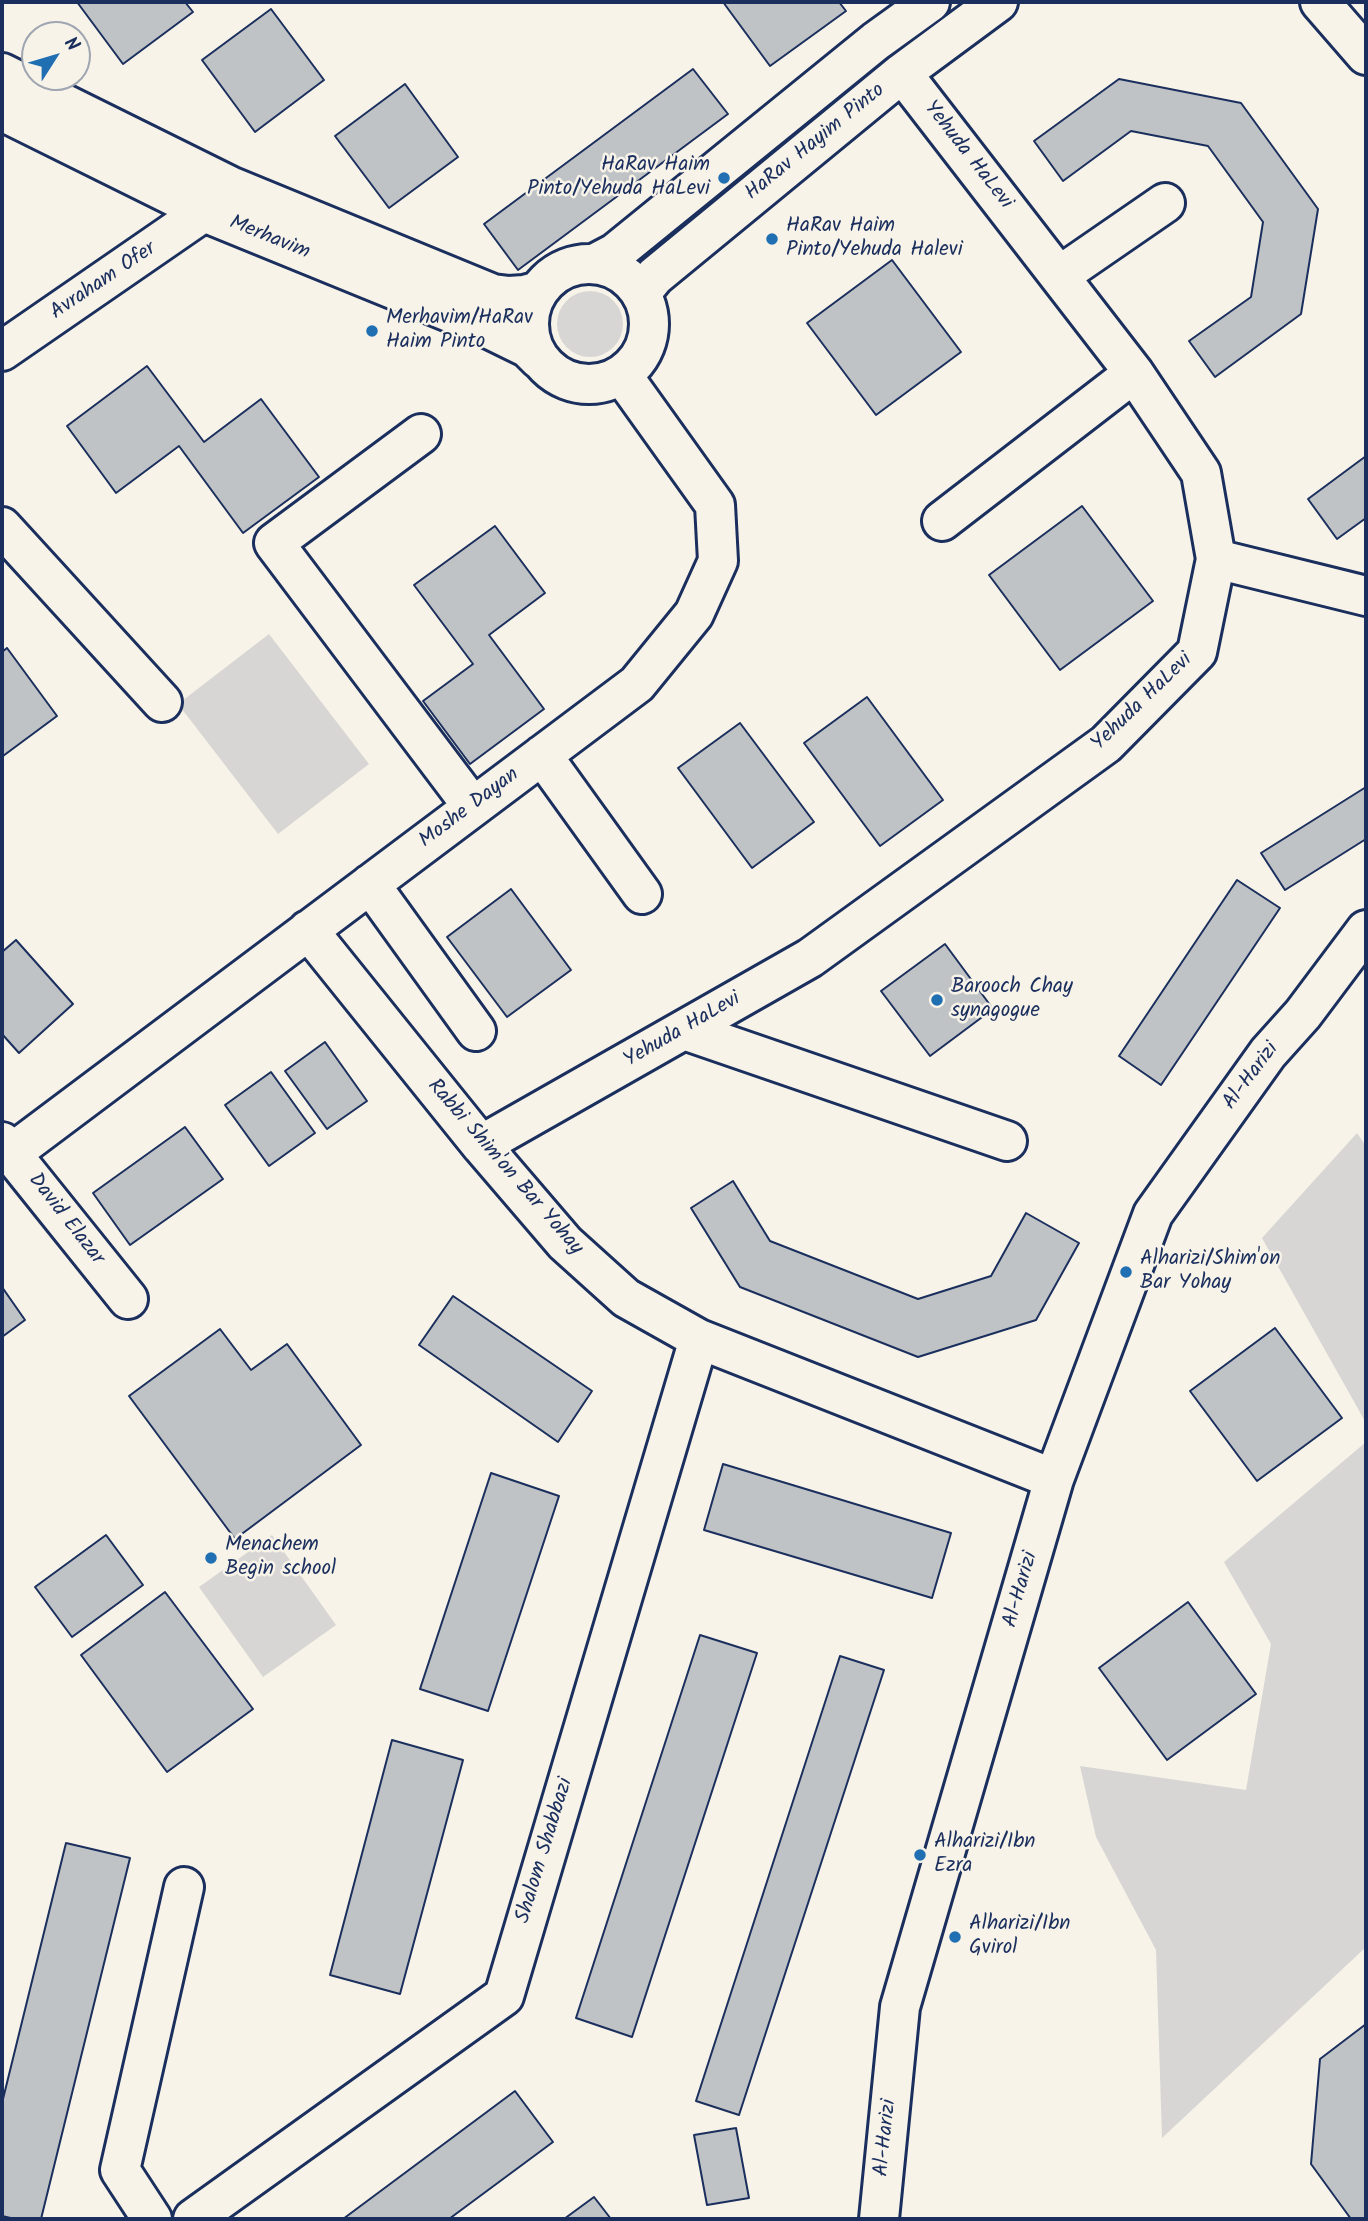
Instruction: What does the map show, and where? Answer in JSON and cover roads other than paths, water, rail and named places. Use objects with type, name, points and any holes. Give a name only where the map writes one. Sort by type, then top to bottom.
[{"type":"street","name":"HaRav Hayim Pinto","points":[[594,264],[614,253],[876,41],[930,2]]},
{"type":"street","name":"HaRav Hayim Pinto","points":[[641,293],[655,276],[902,73],[998,2]]},
{"type":"street","points":[[1320,2],[1366,55]]},
{"type":"street","name":"Yehuda HaLevi","points":[[481,1145],[810,958],[1106,744],[1197,652],[1216,559],[1201,473],[1134,373],[902,73]]},
{"type":"street","name":"Merhavim","points":[[2,74],[230,186],[493,293],[524,295],[539,291]]},
{"type":"street","name":"Merhavim","points":[[2,111],[205,211],[481,325],[528,348],[539,359]]},
{"type":"street","points":[[1059,276],[1165,203]]},
{"type":"street","name":"Avraham Ofer","points":[[2,351],[205,211]]},
{"type":"street","points":[[594,264],[616,270],[630,280],[641,293],[648,311],[650,329],[646,347],[636,363],[622,375],[605,383],[587,385],[568,382],[552,372],[539,359],[531,342],[528,323],[531,306],[550,277],[565,268],[594,264]]},
{"type":"street","points":[[942,521],[1134,373]]},
{"type":"street","name":"Moshe Dayan","points":[[7,1147],[308,930],[637,684],[694,614],[718,561],[715,505],[622,375]]},
{"type":"street","points":[[421,434],[274,543],[473,807]]},
{"type":"street","points":[[2,527],[162,702]]},
{"type":"street","points":[[1216,559],[1366,596]]},
{"type":"street","points":[[542,755],[642,894]]},
{"type":"street","points":[[370,884],[476,1031]]},
{"type":"street","name":"Rabbi Shim'on Bar Yohay","points":[[308,930],[481,1145],[565,1243],[626,1298],[699,1339],[1054,1479]]},
{"type":"street","name":"Al-Harizi","points":[[879,2219],[900,2007],[1054,1479],[1153,1214],[1268,1053],[1303,1014],[1366,930]]},
{"type":"street","name":"Al-Harizi","points":[[1303,1014],[1366,959]]},
{"type":"street","points":[[684,1030],[1007,1141]]},
{"type":"street","name":"David Elazar","points":[[7,1147],[128,1299]]},
{"type":"street","name":"Shalom Shabbazi","points":[[192,2219],[503,1996],[699,1339]]},
{"type":"street","points":[[152,2219],[120,2170],[184,1887]]},
{"type":"place","name":"HaRav Haim Pinto/Yehuda HaLevi","points":[[724,178]]},
{"type":"place","name":"HaRav Haim Pinto/Yehuda Halevi","points":[[772,239]]},
{"type":"place","name":"Merhavim/HaRav Haim Pinto","points":[[372,331]]},
{"type":"place","name":"Barooch Chay synagogue","points":[[937,1000]]},
{"type":"place","name":"Alharizi/Shim'on Bar Yohay","points":[[1126,1272]]},
{"type":"place","name":"Menachem Begin school","points":[[211,1558]]},
{"type":"place","name":"Alharizi/Ibn Ezra","points":[[920,1855]]},
{"type":"place","name":"Alharizi/Ibn Gvirol","points":[[955,1937]]}]
